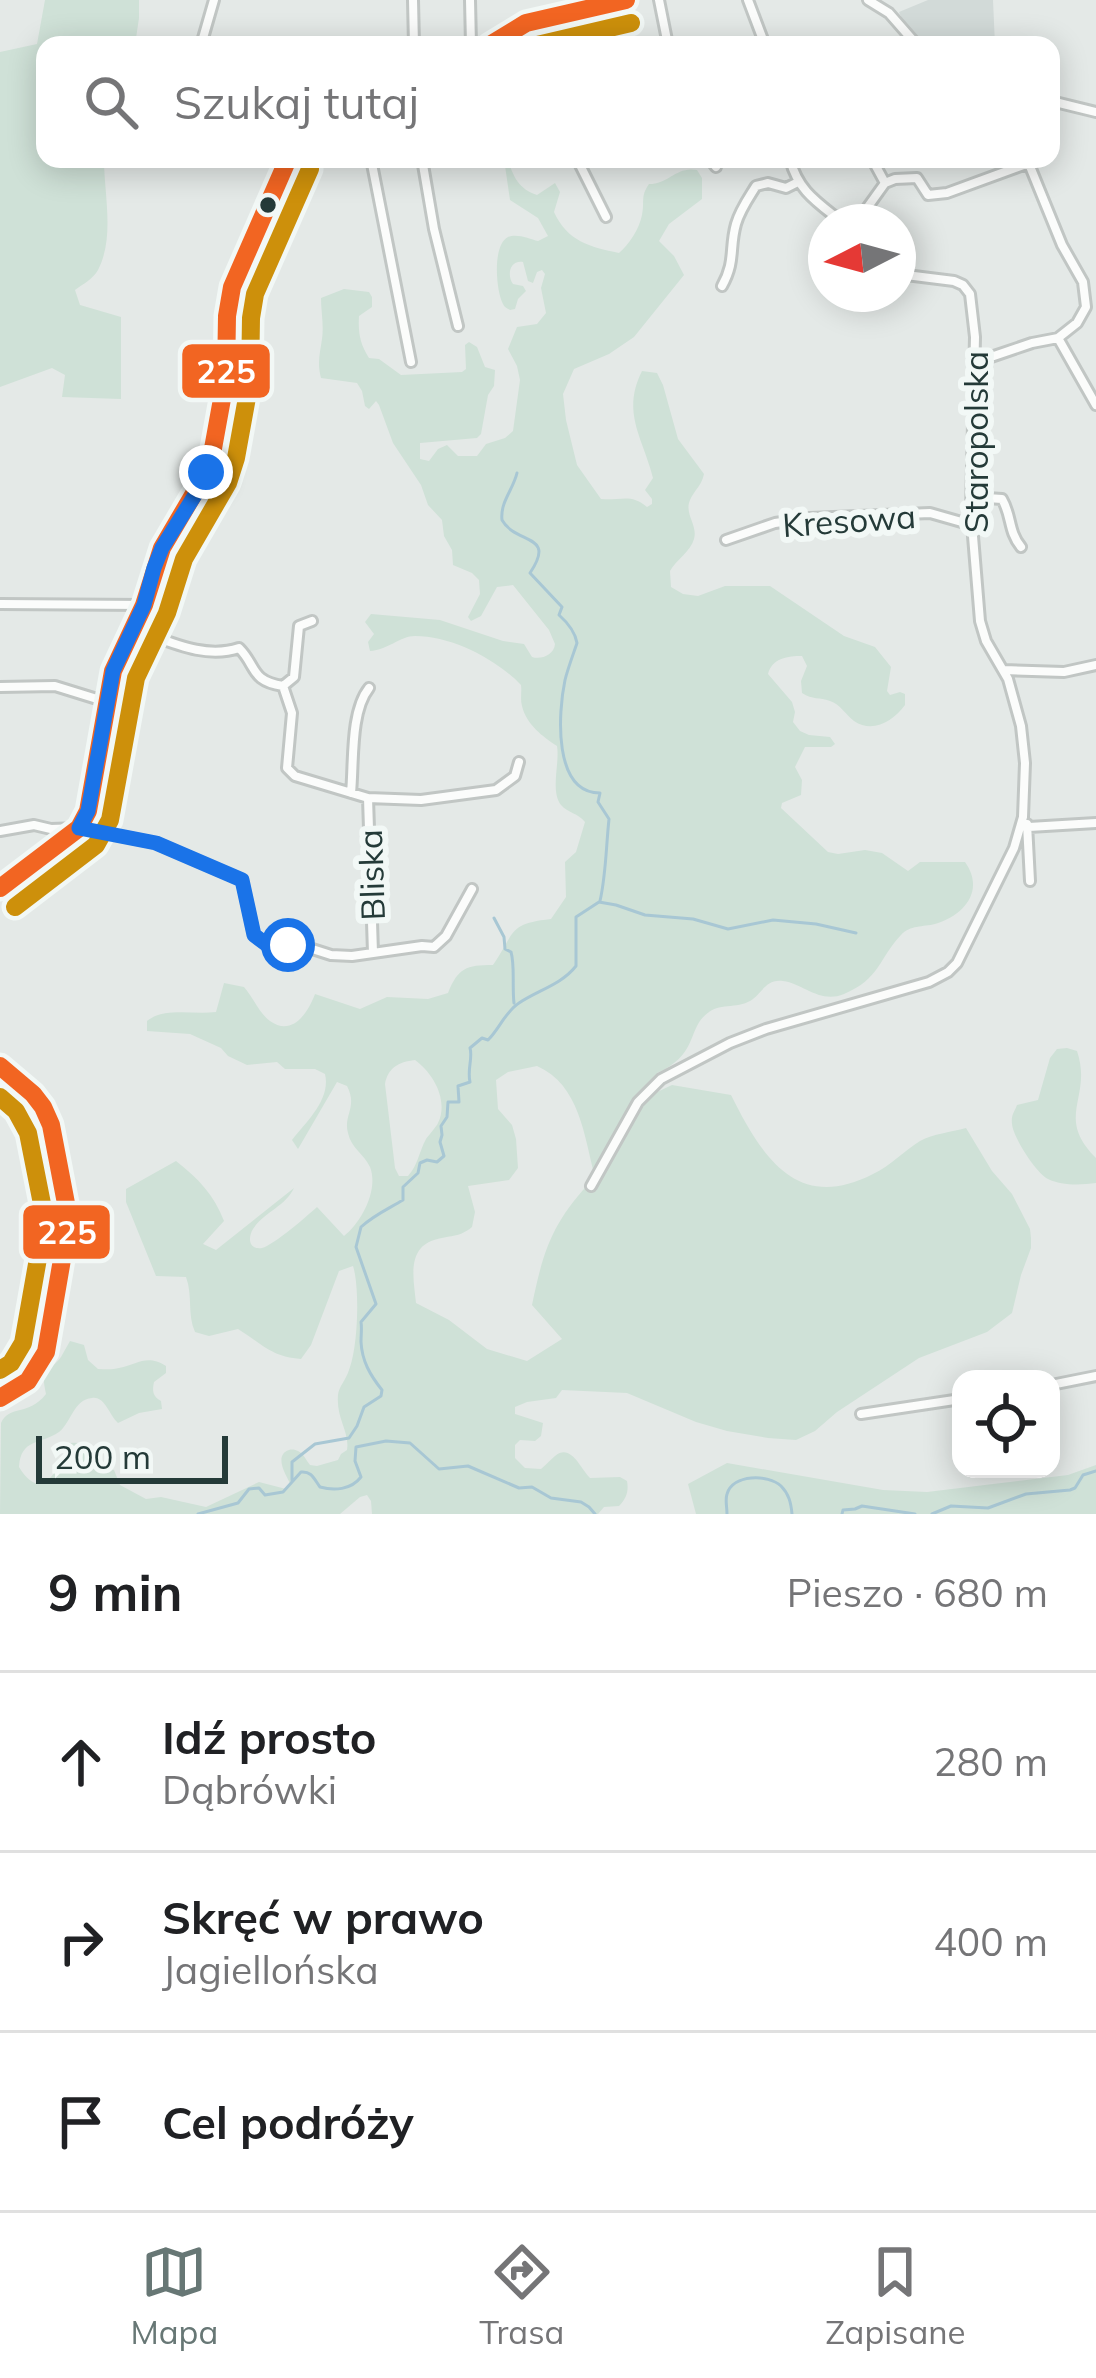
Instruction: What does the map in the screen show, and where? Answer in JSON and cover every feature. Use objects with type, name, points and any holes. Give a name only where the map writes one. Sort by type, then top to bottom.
[{"type":"street","points":[[204,36],[214,0]]},
{"type":"street","points":[[412,0],[413,36]]},
{"type":"street","points":[[470,0],[471,36]]},
{"type":"street","points":[[505,36],[526,23],[626,0]]},
{"type":"street","points":[[658,0],[667,36]]},
{"type":"street","points":[[748,0],[762,36]]},
{"type":"street","points":[[868,0],[881,3],[908,36]]},
{"type":"street","points":[[526,23],[529,36]]},
{"type":"street","points":[[1060,103],[1096,112]]},
{"type":"street","points":[[0,887],[79,828],[88,811],[119,654],[144,605],[162,548],[195,495],[212,454],[228,358],[232,287],[284,168]]},
{"type":"street","points":[[373,168],[411,362]]},
{"type":"street","points":[[424,168],[458,326]]},
{"type":"street","points":[[582,168],[606,218]]},
{"type":"street","points":[[793,168],[798,182],[819,204]]},
{"type":"street","points":[[877,168],[885,183]]},
{"type":"street","points":[[870,204],[885,183],[895,179],[916,178],[928,195],[947,193],[1010,168]]},
{"type":"street","points":[[975,359],[1058,338],[1077,323],[1086,307],[1083,282],[1062,245],[1031,168]]},
{"type":"street","points":[[722,286],[731,269],[735,228],[756,186],[768,183],[786,188],[798,182]]},
{"type":"street","name":"Staropolska","points":[[916,276],[954,281],[970,294],[975,359],[971,496],[980,622],[1016,704],[1026,785],[1023,817]]},
{"type":"street","points":[[1058,338],[1096,405]]},
{"type":"street","points":[[971,496],[1001,499],[1010,512],[1012,536],[1021,547]]},
{"type":"street","name":"Kresowa","points":[[726,540],[775,523],[811,518],[930,513],[972,525]]},
{"type":"street","points":[[0,604],[144,605]]},
{"type":"street","points":[[283,686],[294,676],[299,626],[312,621]]},
{"type":"street","points":[[134,629],[195,650],[239,648],[254,674],[283,686]]},
{"type":"street","points":[[1001,667],[1064,672],[1096,665]]},
{"type":"street","points":[[0,687],[55,686],[97,699],[107,697]]},
{"type":"street","points":[[283,686],[292,712],[287,768],[295,776],[368,798],[421,800],[496,790],[515,776],[520,762]]},
{"type":"street","points":[[351,793],[357,717],[369,688]]},
{"type":"street","name":"Bliska","points":[[368,798],[373,953]]},
{"type":"street","points":[[1023,817],[1029,827],[1030,881]]},
{"type":"street","points":[[591,1186],[638,1102],[661,1079],[766,1029],[929,982],[948,972],[996,888],[1023,817]]},
{"type":"street","points":[[1029,827],[1096,823]]},
{"type":"street","points":[[0,831],[34,825],[79,828],[156,843],[242,880],[254,935],[266,944],[303,946],[331,955],[434,947],[446,936],[472,889]]},
{"type":"street","points":[[0,1066],[33,1094],[51,1125],[69,1222],[46,1352],[28,1381],[0,1398]]},
{"type":"street","points":[[1060,1383],[1096,1376]]},
{"type":"street","points":[[860,1414],[952,1400]]},
{"type":"shaded area","points":[[928,0],[993,0],[995,36],[917,36],[899,12]]},
{"type":"green space","points":[[45,0],[139,0],[136,36],[38,36]]},
{"type":"green space","points":[[36,44],[36,168],[104,168],[103,257],[96,273],[75,290],[80,305],[121,317],[121,399],[62,397],[65,375],[52,368],[0,387],[0,52]]},
{"type":"green space","points":[[505,168],[511,168],[518,182],[537,195],[555,183],[560,192],[554,212],[559,222],[589,245],[619,253],[639,226],[649,184],[683,170],[697,170],[702,199],[669,224],[659,241],[684,275],[634,337],[574,369],[563,394],[577,465],[601,499],[652,504],[645,490],[653,478],[633,400],[642,371],[657,373],[678,439],[704,474],[689,505],[694,539],[670,571],[671,587],[698,596],[725,586],[770,586],[844,636],[875,647],[891,667],[887,691],[905,694],[905,705],[889,721],[861,725],[834,702],[802,693],[807,666],[802,656],[773,664],[768,674],[792,702],[793,722],[800,731],[830,737],[835,744],[805,747],[795,767],[802,780],[801,795],[782,803],[781,808],[828,852],[882,853],[908,871],[920,862],[965,862],[973,882],[963,908],[946,920],[905,932],[872,975],[844,994],[827,997],[778,981],[748,1002],[709,1012],[680,1058],[657,1073],[655,1093],[672,1085],[731,1095],[770,1158],[803,1182],[823,1187],[873,1174],[920,1141],[966,1128],[1030,1229],[1031,1248],[1012,1313],[987,1332],[919,1358],[796,1440],[727,1431],[627,1393],[562,1390],[556,1398],[515,1407],[515,1414],[543,1423],[535,1441],[520,1440],[515,1445],[515,1458],[525,1468],[541,1469],[566,1453],[590,1478],[627,1481],[619,1506],[604,1507],[598,1514],[372,1514],[367,1495],[340,1514],[0,1514],[1,1423],[46,1394],[44,1375],[70,1341],[84,1345],[88,1360],[98,1369],[148,1360],[166,1366],[166,1373],[153,1385],[162,1409],[118,1423],[100,1400],[86,1399],[59,1432],[23,1451],[19,1467],[36,1483],[50,1478],[71,1443],[78,1443],[114,1470],[120,1485],[146,1499],[161,1497],[206,1507],[259,1482],[286,1489],[290,1483],[281,1460],[289,1450],[317,1466],[338,1460],[347,1450],[338,1395],[354,1348],[353,1266],[339,1271],[311,1345],[301,1359],[274,1352],[238,1329],[209,1336],[195,1332],[186,1277],[156,1276],[126,1202],[126,1189],[176,1161],[220,1212],[224,1221],[203,1244],[216,1250],[294,1188],[253,1229],[252,1245],[267,1246],[317,1207],[344,1236],[362,1215],[372,1186],[370,1167],[348,1133],[351,1100],[347,1086],[337,1082],[298,1149],[292,1140],[321,1101],[325,1074],[315,1069],[285,1069],[277,1062],[247,1065],[190,1034],[147,1031],[147,1021],[170,1013],[216,1012],[224,983],[244,987],[266,1018],[285,1026],[303,1015],[315,994],[360,1009],[387,997],[428,999],[448,993],[464,970],[493,965],[519,927],[551,919],[566,897],[565,862],[576,852],[585,822],[558,799],[557,746],[527,719],[521,685],[486,658],[444,640],[409,637],[370,651],[368,642],[374,634],[365,622],[371,614],[440,620],[524,644],[536,658],[554,648],[549,630],[513,585],[497,587],[481,616],[471,621],[468,617],[480,594],[479,580],[453,565],[442,520],[428,505],[421,485],[393,443],[379,405],[376,401],[369,409],[357,383],[321,378],[319,368],[321,298],[344,289],[369,292],[372,307],[359,316],[359,333],[369,358],[379,359],[401,375],[462,372],[469,342],[477,347],[485,367],[495,370],[481,434],[420,443],[420,459],[429,461],[447,445],[458,456],[477,456],[486,444],[505,438],[513,431],[520,380],[508,349],[517,327],[537,324],[546,313],[541,288],[545,274],[537,272],[533,283],[528,281],[523,262],[512,266],[511,281],[526,291],[510,310],[504,306],[497,279],[499,249],[508,237],[538,241],[548,236],[538,218],[510,200]],"holes":[[[415,1060],[437,1088],[441,1114],[411,1172],[399,1176],[385,1084],[404,1062]],[[537,1066],[571,1099],[595,1177],[552,1236],[532,1305],[562,1339],[527,1361],[487,1349],[449,1320],[416,1303],[413,1276],[415,1258],[425,1244],[472,1227],[475,1212],[468,1186],[509,1180],[518,1168],[516,1139],[512,1125],[498,1109],[496,1080],[508,1072]]]},
{"type":"green space","points":[[1057,1049],[1077,1051],[1081,1067],[1076,1118],[1084,1143],[1096,1158],[1096,1183],[1048,1179],[1026,1154],[1012,1124],[1017,1105],[1038,1100],[1050,1058]]},
{"type":"green space","points":[[727,1463],[883,1490],[927,1492],[1060,1478],[1096,1465],[1096,1514],[696,1514],[688,1484]]},
{"type":"waterway","points":[[517,473],[502,520],[537,545],[537,560],[530,573],[562,607],[559,615],[577,643],[563,694],[562,749],[574,780],[600,793],[598,802],[609,819],[600,901]]},
{"type":"waterway","points":[[292,1480],[292,1462],[315,1444],[349,1438],[364,1407],[381,1396],[362,1349],[361,1322],[376,1304],[356,1247],[361,1227],[403,1200],[403,1187],[418,1173],[420,1163],[437,1162],[444,1156],[441,1126],[448,1102],[459,1102],[458,1086],[470,1082],[470,1048],[482,1038],[488,1040],[514,1007],[576,966],[576,917],[599,902],[728,929],[773,920],[856,933]]},
{"type":"waterway","points":[[494,918],[505,949],[511,952],[514,1003]]},
{"type":"waterway","points":[[198,1514],[238,1503],[249,1489],[259,1488],[265,1495],[283,1492],[301,1472],[310,1474],[320,1487],[347,1487],[361,1477],[356,1447],[386,1441],[410,1443],[439,1469],[468,1466],[519,1488],[532,1487],[551,1498],[581,1502],[595,1514]]},
{"type":"waterway","points":[[932,1514],[951,1506],[988,1508],[1026,1494],[1070,1490],[1083,1475],[1096,1471]]},
{"type":"waterway","points":[[727,1514],[726,1496],[731,1487],[760,1478],[784,1489],[792,1514]]},
{"type":"waterway","points":[[842,1514],[862,1506],[915,1514]]},
{"type":"transit line","name":"225","points":[[505,36],[526,23],[626,0]]},
{"type":"transit line","points":[[575,36],[631,23]]},
{"type":"transit line","name":"225","points":[[0,888],[79,828],[88,811],[113,671],[144,605],[162,548],[205,475],[226,377],[232,287],[284,168]]},
{"type":"transit line","points":[[15,907],[96,845],[110,820],[136,678],[167,613],[184,559],[228,483],[250,381],[255,294],[310,169]]},
{"type":"transit line","name":"225","points":[[0,1066],[43,1107],[51,1125],[69,1219],[46,1352],[28,1381],[0,1398]]},
{"type":"transit line","points":[[0,1097],[16,1111],[28,1133],[45,1219],[23,1343],[11,1363],[0,1370]]},
{"type":"route","points":[[206,472],[162,548],[144,605],[119,654],[104,709],[88,811],[79,828],[156,843],[242,880],[254,935],[266,944],[288,945]]}]
